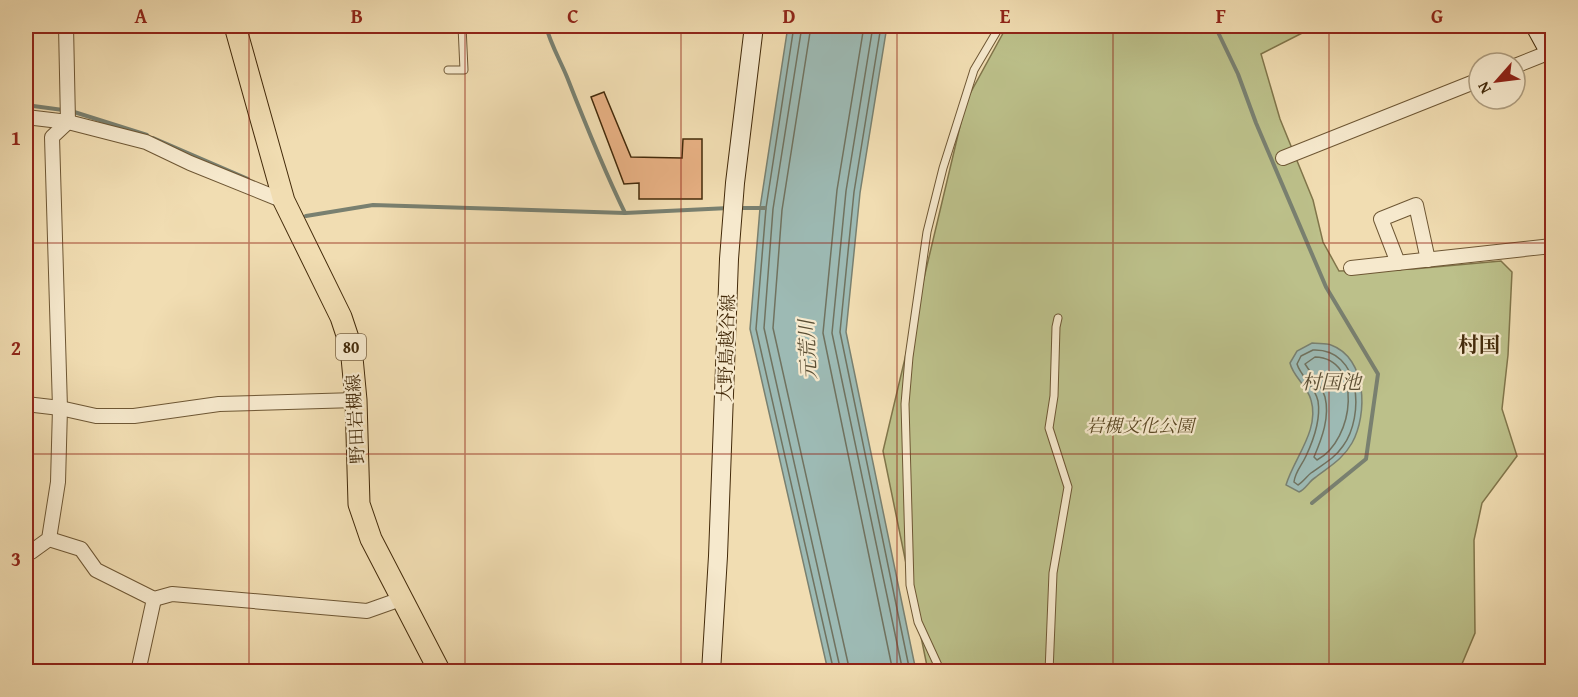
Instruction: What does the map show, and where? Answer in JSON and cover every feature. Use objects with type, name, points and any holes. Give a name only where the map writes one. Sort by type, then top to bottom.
[{"type":"main road","name":"野田岩槻線","points":[[235,26],[284,201],[341,318],[351,347],[356,400],[359,504],[370,539],[440,672]]},
{"type":"main road","name":"大野島越谷線","points":[[711,672],[718,556],[729,259],[735,183],[754,26]]},
{"type":"main road","points":[[1535,26],[1552,53]]},
{"type":"street","points":[[26,553],[49,539],[58,482],[60,408],[52,137],[68,116],[66,26]]},
{"type":"street","points":[[1527,62],[1552,53]]},
{"type":"street","points":[[1283,158],[1467,85]]},
{"type":"street","points":[[26,117],[68,116],[146,142],[190,163],[284,201]]},
{"type":"street","points":[[1398,263],[1381,219],[1416,205],[1428,260]]},
{"type":"street","points":[[1351,268],[1552,246]]},
{"type":"street","points":[[26,404],[60,408],[96,416],[134,416],[219,404],[356,400]]},
{"type":"street","points":[[49,539],[81,549],[96,570],[154,599],[172,594],[367,610],[401,598]]},
{"type":"street","points":[[138,672],[154,599]]},
{"type":"lane","points":[[448,70],[464,70],[462,26]]},
{"type":"lane","points":[[941,672],[918,622],[910,585],[906,392],[927,232],[943,168],[974,70],[1000,26]]},
{"type":"lane","points":[[1049,672],[1053,573],[1068,487],[1049,428],[1054,396],[1058,318]]},
{"type":"green space","name":"岩槻文化公園","points":[[1007,26],[1316,26],[1261,54],[1280,119],[1313,200],[1323,242],[1339,271],[1413,269],[1501,261],[1512,272],[1508,355],[1502,409],[1517,456],[1482,503],[1474,540],[1475,633],[1459,671],[928,671],[883,451],[966,101]]},
{"type":"water","name":"元荒川","points":[[788,26],[887,26],[860,193],[846,332],[916,671],[828,671],[750,329],[760,208]]},
{"type":"water","name":"村国池","points":[[1312,343],[1331,345],[1343,352],[1352,362],[1361,388],[1361,417],[1352,443],[1345,454],[1299,492],[1286,485],[1305,444],[1313,411],[1309,395],[1290,363],[1297,351]]},
{"type":"building","points":[[604,92],[631,157],[682,158],[683,139],[702,139],[702,199],[639,199],[639,183],[624,184],[591,97]]},
{"type":"waterway","points":[[546,26],[594,145],[625,213]]},
{"type":"waterway","points":[[1215,26],[1238,74],[1256,123],[1326,287],[1378,374],[1366,459],[1312,503]]},
{"type":"waterway","points":[[26,105],[63,110]]},
{"type":"waterway","points":[[71,111],[147,135]]},
{"type":"waterway","points":[[153,138],[248,179]]},
{"type":"waterway","points":[[306,216],[373,205],[625,213],[729,208]]},
{"type":"waterway","points":[[739,208],[765,208]]},
{"type":"district","name":"村国","points":[[1479,344]]}]
